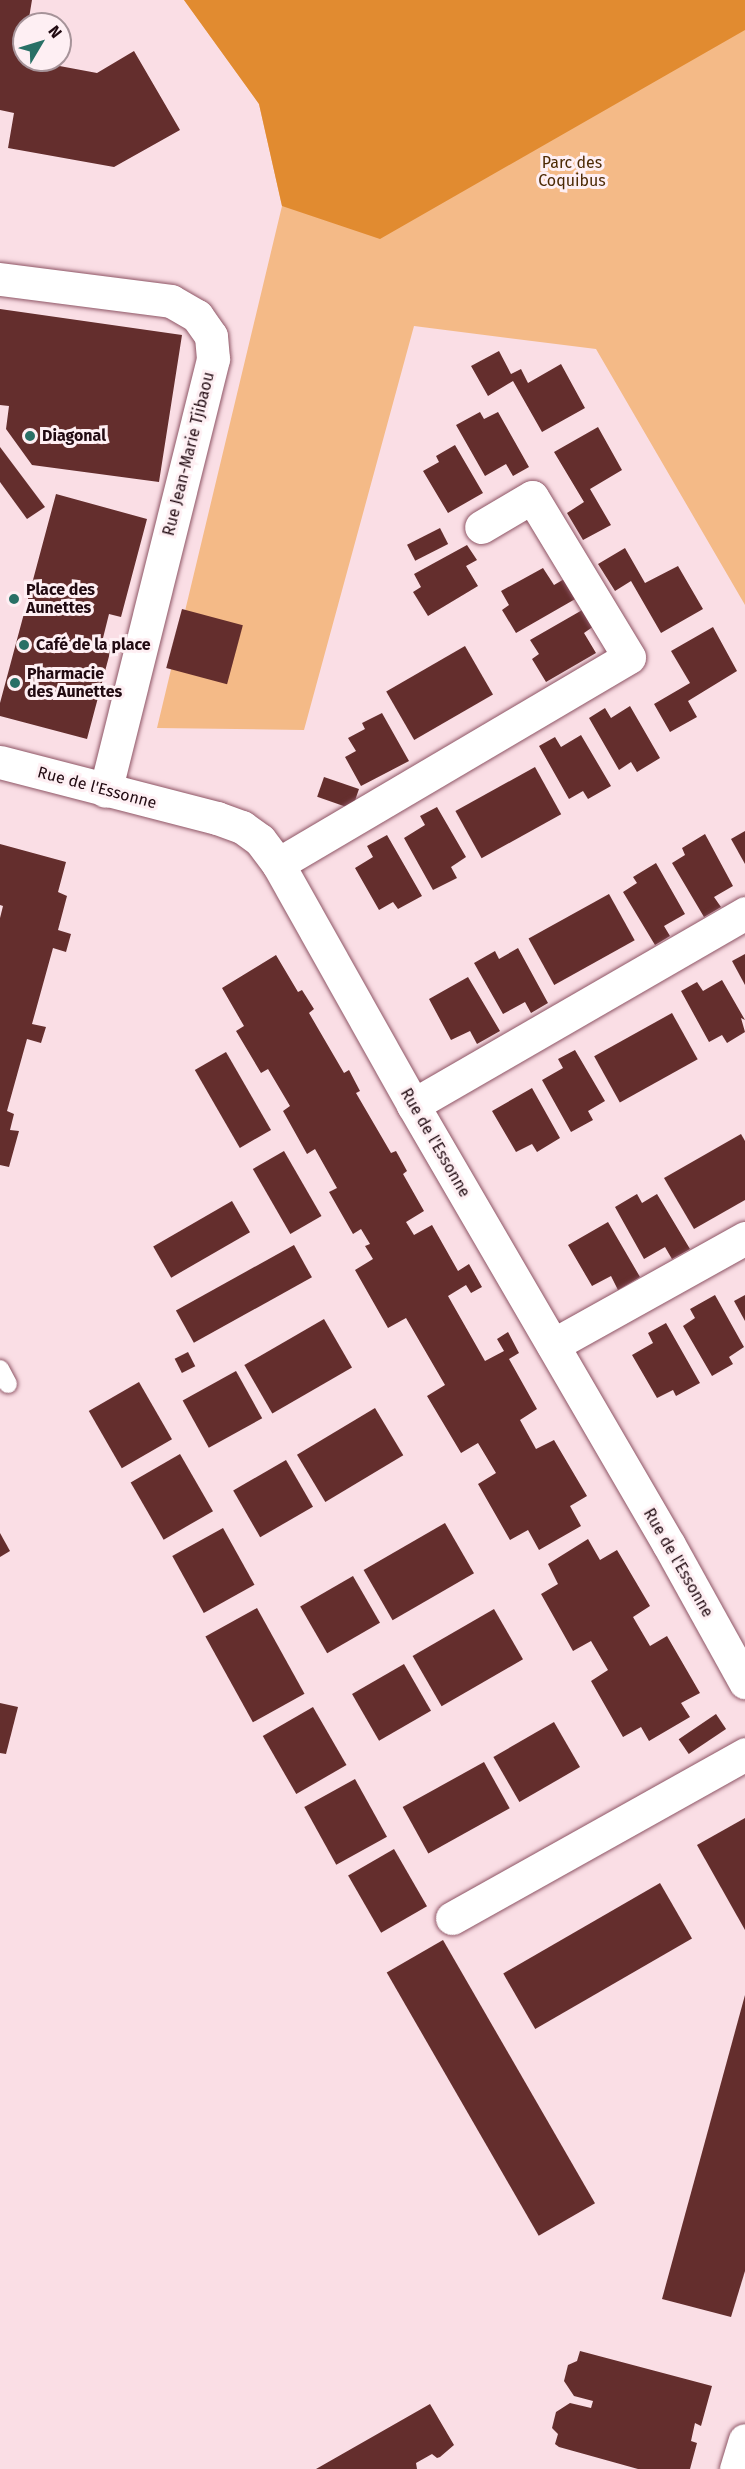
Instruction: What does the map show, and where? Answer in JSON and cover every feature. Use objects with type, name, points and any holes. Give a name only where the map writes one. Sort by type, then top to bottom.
[{"type":"street","name":"Rue Jean-Marie Tjibaou","points":[[0,279],[171,301],[197,316],[211,336],[213,359],[105,791]]},
{"type":"street","points":[[278,864],[629,657],[532,497],[481,527]]},
{"type":"street","name":"Rue de l'Essonne","points":[[0,762],[242,827],[260,840],[278,864],[412,1105],[553,1345],[745,1682]]},
{"type":"street","points":[[412,1105],[745,913]]},
{"type":"street","points":[[553,1345],[745,1238]]},
{"type":"street","points":[[452,1918],[745,1754]]},
{"type":"street","points":[[736,2469],[745,2439]]},
{"type":"green space","name":"Parc des Coquibus","points":[[184,0],[745,0],[745,605],[596,349],[414,326],[304,730],[157,728],[282,206],[259,104]]},
{"type":"shaded area","points":[[184,0],[745,0],[745,30],[380,239],[282,206],[259,104]]},
{"type":"building","points":[[0,0],[32,0],[30,12],[12,12],[12,72],[72,72],[72,68],[97,73],[134,51],[180,130],[114,167],[8,148],[14,113],[0,110]]},
{"type":"building","points":[[0,309],[182,335],[159,482],[32,465],[6,429],[9,406],[0,405]]},
{"type":"building","points":[[499,351],[511,374],[521,369],[528,383],[561,364],[585,408],[542,432],[513,381],[488,396],[471,366]]},
{"type":"building","points":[[480,412],[484,419],[498,412],[529,467],[513,476],[506,464],[485,476],[456,425]]},
{"type":"building","points":[[598,427],[622,470],[590,489],[611,525],[583,540],[567,513],[584,502],[554,452]]},
{"type":"building","points":[[455,445],[483,493],[448,513],[423,471],[439,462],[436,456]]},
{"type":"building","points":[[0,447],[45,507],[27,519],[0,482]]},
{"type":"building","points":[[56,494],[147,519],[121,617],[109,614],[102,642],[112,645],[87,739],[0,716],[0,703]]},
{"type":"building","points":[[440,528],[448,544],[415,561],[407,545]]},
{"type":"building","points":[[467,545],[477,560],[466,566],[478,586],[428,616],[413,592],[421,587],[414,574]]},
{"type":"building","points":[[625,548],[645,583],[678,566],[703,609],[661,633],[631,581],[615,591],[598,564]]},
{"type":"building","points":[[543,568],[554,585],[566,578],[577,598],[516,633],[502,610],[509,605],[501,591]]},
{"type":"building","points":[[182,609],[243,625],[227,684],[166,668]]},
{"type":"building","points":[[584,609],[594,626],[584,633],[596,653],[546,682],[532,659],[539,654],[530,640]]},
{"type":"building","points":[[713,627],[737,671],[688,701],[697,717],[670,732],[654,704],[690,683],[671,651]]},
{"type":"building","points":[[465,646],[493,694],[414,740],[386,692]]},
{"type":"building","points":[[630,706],[660,758],[637,772],[631,762],[619,770],[589,718],[605,708],[611,718]]},
{"type":"building","points":[[382,713],[409,761],[361,786],[345,757],[356,751],[348,738],[365,729],[362,723]]},
{"type":"building","points":[[581,735],[611,786],[588,799],[583,791],[569,799],[539,746],[555,737],[561,747]]},
{"type":"building","points":[[535,767],[561,814],[482,858],[455,811]]},
{"type":"building","points":[[324,777],[359,789],[352,809],[317,797]]},
{"type":"building","points":[[437,807],[466,857],[451,867],[457,878],[433,890],[404,838],[425,825],[420,816]]},
{"type":"building","points":[[745,831],[745,864],[731,839]]},
{"type":"building","points":[[705,834],[733,886],[714,897],[721,907],[704,917],[672,863],[685,855],[682,848]]},
{"type":"building","points":[[387,835],[422,896],[398,909],[393,902],[379,910],[355,868],[373,857],[367,846]]},
{"type":"building","points":[[0,844],[66,862],[58,892],[67,896],[58,930],[71,934],[66,952],[53,948],[32,1024],[46,1027],[41,1043],[27,1039],[7,1111],[14,1114],[10,1130],[19,1131],[9,1167],[0,1165],[0,918],[3,906],[0,905]]},
{"type":"building","points":[[656,863],[685,914],[664,926],[670,936],[655,945],[623,892],[637,883],[633,877]]},
{"type":"building","points":[[609,894],[635,940],[554,985],[529,939]]},
{"type":"building","points":[[518,948],[548,1003],[531,1013],[525,1002],[503,1014],[474,963],[495,951],[499,959]]},
{"type":"building","points":[[745,954],[745,985],[732,961]]},
{"type":"building","points":[[276,955],[298,992],[302,990],[314,1009],[309,1013],[344,1073],[349,1070],[360,1091],[356,1093],[391,1153],[396,1151],[407,1171],[403,1174],[424,1211],[406,1222],[414,1235],[432,1225],[458,1271],[469,1264],[482,1287],[471,1293],[466,1285],[448,1296],[485,1361],[504,1351],[497,1339],[508,1332],[519,1353],[509,1359],[537,1409],[520,1420],[536,1449],[554,1440],[587,1496],[570,1506],[581,1526],[539,1550],[528,1530],[510,1540],[478,1484],[496,1473],[478,1443],[461,1453],[427,1396],[445,1385],[406,1318],[388,1328],[355,1270],[373,1259],[365,1246],[370,1244],[361,1229],[353,1234],[329,1192],[337,1188],[315,1149],[307,1154],[283,1111],[290,1106],[268,1069],[261,1073],[236,1031],[244,1026],[222,988]]},
{"type":"building","points":[[468,977],[500,1031],[477,1044],[470,1031],[451,1040],[429,999]]},
{"type":"building","points":[[722,980],[745,1020],[741,1018],[745,1032],[727,1043],[722,1035],[709,1042],[681,991],[697,982],[703,991]]},
{"type":"building","points":[[672,1013],[698,1059],[620,1103],[594,1056]]},
{"type":"building","points":[[575,1050],[605,1101],[588,1111],[593,1120],[571,1132],[542,1080],[563,1068],[558,1059]]},
{"type":"building","points":[[226,1052],[271,1130],[240,1148],[195,1070]]},
{"type":"building","points":[[532,1088],[560,1138],[537,1152],[532,1144],[516,1152],[492,1111]]},
{"type":"building","points":[[741,1134],[745,1141],[745,1200],[694,1229],[664,1178]]},
{"type":"building","points":[[284,1151],[322,1216],[290,1234],[253,1169]]},
{"type":"building","points":[[637,1194],[642,1203],[657,1194],[690,1249],[672,1259],[665,1247],[644,1259],[615,1207]]},
{"type":"building","points":[[232,1201],[250,1232],[171,1278],[153,1246]]},
{"type":"building","points":[[608,1222],[640,1277],[618,1290],[611,1276],[592,1286],[568,1245]]},
{"type":"building","points":[[294,1245],[312,1277],[194,1343],[176,1310]]},
{"type":"building","points":[[715,1295],[744,1347],[729,1357],[733,1364],[712,1376],[683,1326],[695,1318],[690,1309]]},
{"type":"building","points":[[745,1295],[745,1321],[734,1301]]},
{"type":"building","points":[[324,1319],[352,1367],[272,1413],[244,1365]]},
{"type":"building","points":[[666,1323],[700,1383],[676,1396],[673,1390],[657,1398],[632,1355],[653,1343],[648,1333]]},
{"type":"building","points":[[188,1352],[195,1366],[182,1373],[175,1359]]},
{"type":"building","points":[[236,1371],[262,1418],[209,1448],[183,1401]]},
{"type":"building","points":[[139,1382],[172,1439],[122,1468],[89,1411]]},
{"type":"building","points":[[375,1408],[403,1455],[325,1502],[297,1455]]},
{"type":"building","points":[[180,1454],[213,1511],[164,1540],[131,1482]]},
{"type":"building","points":[[286,1460],[313,1507],[260,1537],[233,1490]]},
{"type":"building","points":[[445,1523],[474,1573],[393,1620],[364,1570]]},
{"type":"building","points":[[223,1528],[255,1585],[204,1613],[172,1556]]},
{"type":"building","points":[[0,1533],[10,1551],[0,1557]]},
{"type":"building","points":[[588,1539],[600,1560],[617,1550],[650,1606],[633,1617],[650,1646],[667,1636],[700,1693],[681,1703],[690,1717],[649,1741],[641,1727],[623,1737],[591,1681],[608,1670],[591,1641],[573,1651],[541,1594],[558,1584],[548,1564]]},
{"type":"building","points":[[353,1576],[380,1623],[327,1653],[300,1606]]},
{"type":"building","points":[[257,1608],[305,1694],[253,1722],[205,1637]]},
{"type":"building","points":[[494,1609],[523,1659],[442,1706],[413,1656]]},
{"type":"building","points":[[404,1664],[431,1711],[379,1741],[352,1694]]},
{"type":"building","points":[[0,1703],[18,1707],[6,1754],[0,1753]]},
{"type":"building","points":[[313,1707],[346,1765],[296,1794],[263,1736]]},
{"type":"building","points":[[716,1714],[726,1729],[689,1754],[679,1739]]},
{"type":"building","points":[[554,1722],[580,1767],[519,1802],[493,1757]]},
{"type":"building","points":[[484,1762],[510,1808],[428,1853],[403,1807]]},
{"type":"building","points":[[355,1779],[387,1837],[336,1865],[304,1807]]},
{"type":"building","points":[[745,1818],[745,1930],[697,1845]]},
{"type":"building","points":[[394,1849],[427,1906],[381,1933],[348,1876]]},
{"type":"building","points":[[660,1883],[692,1938],[535,2029],[503,1974]]},
{"type":"building","points":[[443,1940],[595,2203],[539,2236],[387,1972]]},
{"type":"building","points":[[745,1995],[745,2271],[731,2317],[662,2299]]},
{"type":"building","points":[[580,2351],[712,2386],[701,2426],[695,2423],[691,2441],[697,2443],[690,2469],[638,2469],[555,2444],[558,2434],[552,2428],[556,2412],[570,2403],[591,2408],[593,2401],[574,2396],[564,2381],[568,2365],[577,2361]]},
{"type":"building","points":[[430,2404],[454,2445],[440,2457],[437,2458],[432,2454],[416,2463],[417,2469],[316,2469]]},
{"type":"place","name":"Diagonal","points":[[30,436]]},
{"type":"place","name":"Place des Aunettes","points":[[14,599]]},
{"type":"place","name":"Café de la place","points":[[24,645]]},
{"type":"place","name":"Pharmacie des Aunettes","points":[[15,683]]}]
